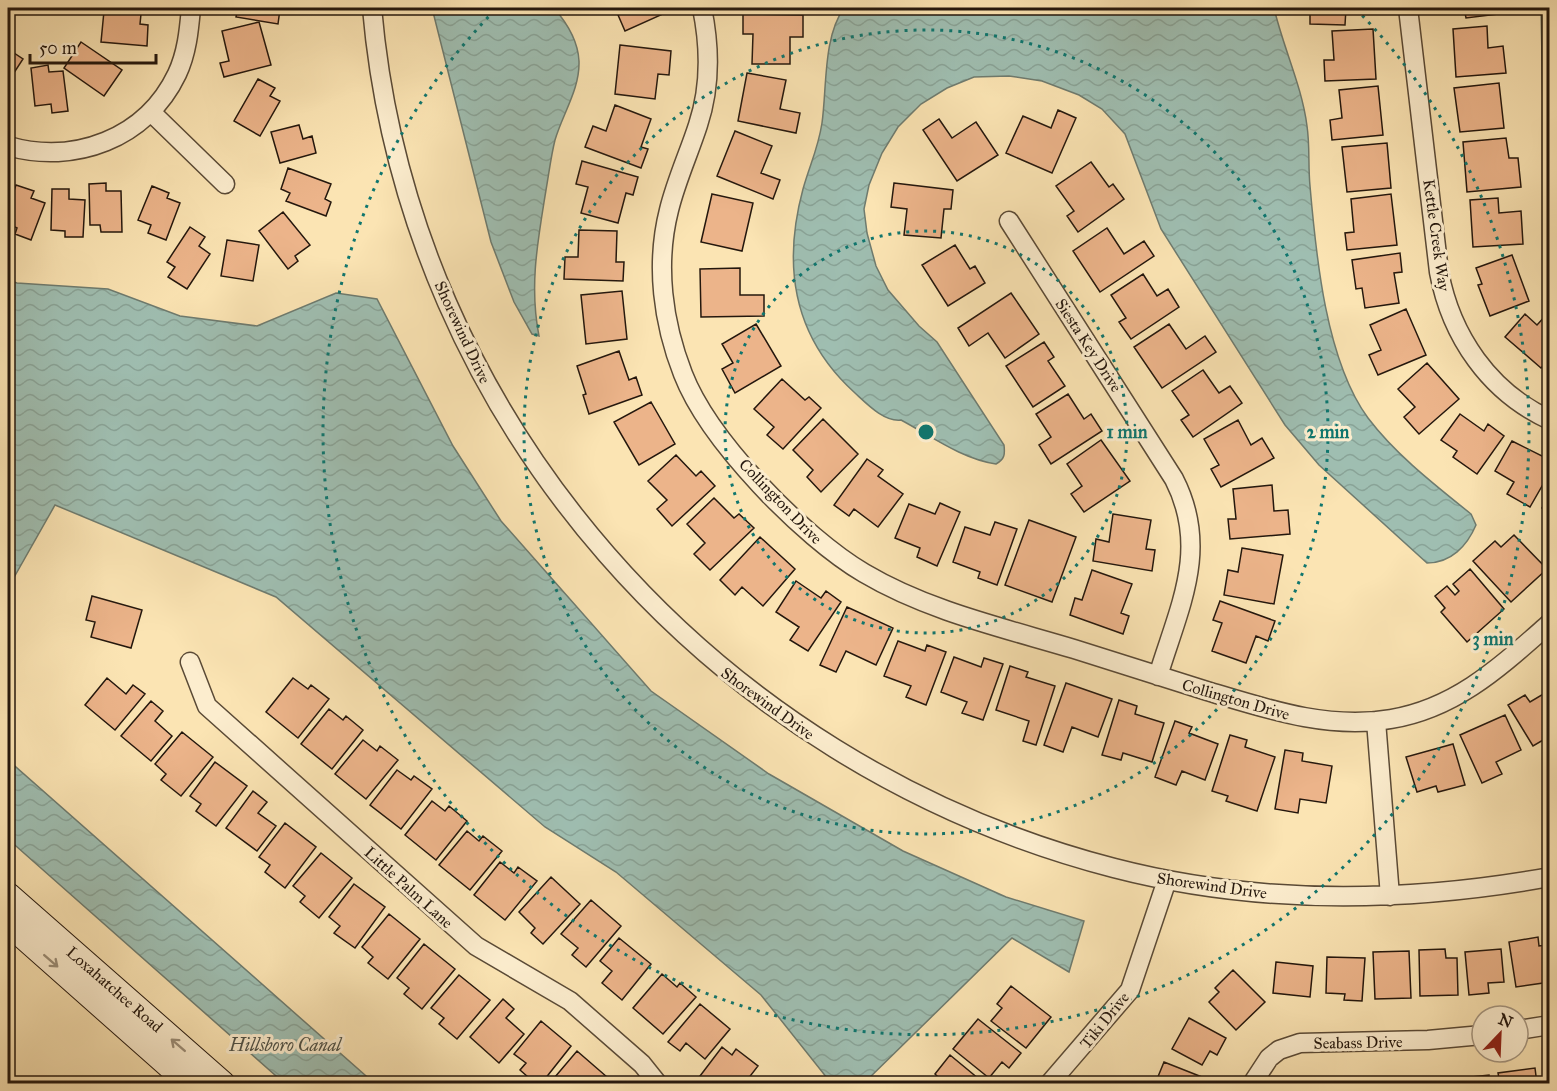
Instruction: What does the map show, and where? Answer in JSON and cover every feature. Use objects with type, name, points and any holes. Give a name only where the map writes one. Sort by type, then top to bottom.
[{"type":"main road","name":"Loxahatchee Road","points":[[8,896],[222,1083]]},
{"type":"main road","name":"Loxahatchee Road","points":[[8,922],[191,1083]]},
{"type":"street","points":[[8,146],[47,153],[93,147],[134,126],[151,112],[177,74],[185,52],[191,8]]},
{"type":"street","name":"Shorewind Drive","points":[[372,8],[382,85],[395,146],[418,226],[456,322],[515,432],[581,524],[627,580],[717,665],[766,704],[870,772],[944,808],[1040,847],[1167,880],[1280,895],[1390,897],[1497,886],[1550,877]]},
{"type":"street","name":"Collington Drive","points":[[702,8],[707,37],[706,94],[668,212],[662,272],[665,309],[672,344],[685,378],[702,411],[723,440],[795,520],[828,549],[864,573],[929,604],[1158,676],[1300,717],[1338,722],[1376,721],[1418,713],[1470,690],[1550,623]]},
{"type":"street","name":"Kettle Creek Way","points":[[1408,8],[1439,272],[1449,312],[1460,337],[1484,370],[1514,398],[1550,420]]},
{"type":"street","points":[[151,112],[225,184]]},
{"type":"street","name":"Siesta Key Drive","points":[[1010,221],[1174,479],[1186,505],[1192,533],[1190,573],[1158,676]]},
{"type":"street","name":"Little Palm Lane","points":[[190,662],[207,706],[476,946],[570,1001],[642,1064],[658,1083]]},
{"type":"street","points":[[1376,721],[1390,897]]},
{"type":"street","name":"Tiki Drive","points":[[1049,1083],[1130,990],[1167,880]]},
{"type":"street","points":[[1530,1028],[1550,1025]]},
{"type":"street","name":"Seabass Drive","points":[[1252,1083],[1269,1058],[1279,1050],[1300,1043],[1428,1040],[1470,1036]]},
{"type":"water","points":[[432,8],[554,8],[574,39],[579,71],[555,140],[538,245],[535,299],[539,336],[532,334],[514,302],[491,242]]},
{"type":"water","points":[[844,8],[1274,8],[1305,111],[1312,214],[1320,275],[1333,338],[1342,368],[1354,395],[1379,432],[1416,469],[1471,514],[1476,525],[1463,546],[1451,557],[1427,563],[1319,465],[1285,425],[1161,229],[1125,134],[1102,109],[1079,95],[1042,81],[1009,76],[974,77],[947,88],[921,104],[898,127],[882,153],[869,185],[864,209],[867,233],[876,266],[888,290],[919,326],[937,342],[1004,445],[1003,458],[996,464],[971,457],[901,420],[882,415],[865,402],[834,372],[818,349],[806,325],[798,300],[794,273],[797,218],[820,132],[829,48],[832,33]]},
{"type":"water","points":[[1541,8],[1550,8],[1549,204],[1544,162]]},
{"type":"water","points":[[8,280],[17,283],[108,289],[180,316],[257,326],[336,293],[377,299],[453,446],[501,521],[651,691],[769,774],[903,851],[1006,897],[1084,921],[1069,972],[1012,938],[864,1083],[831,1083],[761,995],[616,872],[545,827],[276,597],[55,505],[8,588]]},
{"type":"water","name":"Hillsboro Canal","points":[[8,760],[374,1083],[284,1083],[8,839]]},
{"type":"building","points":[[238,8],[280,9],[278,24],[236,17]]},
{"type":"building","points":[[615,8],[660,8],[663,14],[625,31]]},
{"type":"building","points":[[1310,8],[1346,8],[1345,25],[1310,24]]},
{"type":"building","points":[[1464,8],[1514,8],[1514,12],[1466,18]]},
{"type":"building","points":[[104,11],[141,14],[140,24],[148,25],[147,46],[101,42]]},
{"type":"building","points":[[743,14],[803,15],[803,37],[790,37],[790,64],[752,64],[753,34],[743,34]]},
{"type":"building","points":[[259,22],[271,65],[224,77],[220,63],[229,61],[222,31]]},
{"type":"building","points":[[1487,26],[1488,48],[1503,46],[1506,73],[1456,77],[1453,29]]},
{"type":"building","points":[[1373,29],[1376,79],[1325,81],[1324,60],[1334,60],[1332,31]]},
{"type":"building","points":[[81,42],[122,70],[104,96],[64,68]]},
{"type":"building","points":[[620,45],[671,51],[669,75],[658,74],[655,99],[615,94]]},
{"type":"building","points":[[8,49],[23,59],[8,82]]},
{"type":"building","points":[[48,65],[49,72],[63,71],[68,111],[52,113],[51,104],[35,106],[31,68]]},
{"type":"building","points":[[747,73],[786,80],[780,109],[800,113],[796,133],[738,121]]},
{"type":"building","points":[[258,79],[275,88],[270,96],[280,101],[260,136],[234,121]]},
{"type":"building","points":[[1499,83],[1504,128],[1460,132],[1454,88]]},
{"type":"building","points":[[1378,86],[1383,135],[1332,140],[1330,120],[1342,118],[1339,90]]},
{"type":"building","points":[[615,105],[651,119],[641,147],[648,149],[641,168],[585,147],[593,126],[606,131]]},
{"type":"building","points":[[1058,110],[1076,118],[1052,173],[1006,153],[1023,116],[1051,128]]},
{"type":"building","points":[[939,119],[952,138],[976,122],[998,155],[957,181],[923,130]]},
{"type":"building","points":[[299,125],[303,139],[312,136],[316,153],[280,163],[271,132]]},
{"type":"building","points":[[735,131],[772,146],[761,173],[780,180],[773,199],[717,176]]},
{"type":"building","points":[[1506,138],[1509,158],[1518,158],[1521,187],[1467,192],[1463,142]]},
{"type":"building","points":[[1387,143],[1391,188],[1347,192],[1342,147]]},
{"type":"building","points":[[582,161],[638,177],[633,195],[626,193],[618,223],[581,213],[588,187],[576,184]]},
{"type":"building","points":[[1091,162],[1109,187],[1113,184],[1124,199],[1078,232],[1067,216],[1074,211],[1056,186]]},
{"type":"building","points":[[288,168],[331,184],[325,199],[331,202],[326,216],[286,201],[290,193],[281,189]]},
{"type":"building","points":[[106,183],[106,191],[121,191],[122,232],[101,232],[100,225],[90,225],[89,184]]},
{"type":"building","points":[[894,183],[953,190],[951,209],[944,209],[941,238],[904,235],[907,209],[891,207]]},
{"type":"building","points":[[16,185],[34,191],[31,198],[45,203],[31,240],[15,234],[17,228],[8,224],[8,209]]},
{"type":"building","points":[[152,186],[169,193],[167,198],[180,203],[166,240],[148,233],[151,225],[138,220]]},
{"type":"building","points":[[52,189],[69,189],[69,199],[85,200],[83,237],[65,237],[65,231],[51,230]]},
{"type":"building","points":[[712,194],[753,203],[742,251],[701,242]]},
{"type":"building","points":[[1391,194],[1397,245],[1347,250],[1345,233],[1354,232],[1351,199]]},
{"type":"building","points":[[1498,198],[1499,213],[1521,211],[1523,244],[1473,247],[1470,200]]},
{"type":"building","points":[[283,212],[310,245],[295,256],[298,261],[288,269],[259,231]]},
{"type":"building","points":[[190,227],[205,237],[199,246],[210,254],[187,289],[168,277],[175,267],[167,262]]},
{"type":"building","points":[[1107,228],[1124,254],[1144,241],[1154,256],[1100,292],[1073,251]]},
{"type":"building","points":[[579,230],[617,231],[616,262],[624,262],[623,281],[564,279],[565,257],[578,257]]},
{"type":"building","points":[[227,240],[259,245],[253,281],[221,276]]},
{"type":"building","points":[[955,245],[970,269],[975,266],[985,283],[948,306],[922,265]]},
{"type":"building","points":[[1400,253],[1402,272],[1394,273],[1399,303],[1365,308],[1362,288],[1356,289],[1352,260]]},
{"type":"building","points":[[1512,255],[1529,301],[1490,316],[1478,285],[1482,284],[1476,268]]},
{"type":"building","points":[[740,268],[740,295],[764,295],[764,316],[701,317],[700,269]]},
{"type":"building","points":[[1143,274],[1157,296],[1168,289],[1179,307],[1131,339],[1119,322],[1126,318],[1111,295]]},
{"type":"building","points":[[622,291],[627,339],[586,344],[581,295]]},
{"type":"building","points":[[1011,293],[1039,334],[1005,358],[988,333],[969,346],[958,328]]},
{"type":"building","points":[[1406,309],[1426,355],[1378,375],[1369,355],[1381,350],[1370,325]]},
{"type":"building","points":[[1549,312],[1550,359],[1541,368],[1505,337],[1525,314],[1537,325]]},
{"type":"building","points":[[756,324],[781,366],[735,393],[722,369],[733,363],[722,344]]},
{"type":"building","points":[[1169,324],[1186,349],[1205,336],[1216,352],[1162,388],[1134,347]]},
{"type":"building","points":[[1044,342],[1054,357],[1048,361],[1065,386],[1033,407],[1006,366]]},
{"type":"building","points":[[619,351],[629,380],[636,377],[642,395],[589,414],[583,395],[586,394],[577,366]]},
{"type":"building","points":[[1427,363],[1459,399],[1419,434],[1404,417],[1415,407],[1398,389]]},
{"type":"building","points":[[1203,370],[1219,393],[1230,386],[1242,403],[1193,437],[1181,420],[1189,415],[1172,391]]},
{"type":"building","points":[[782,379],[805,400],[809,397],[821,408],[783,449],[767,435],[774,427],[754,409]]},
{"type":"building","points":[[1068,394],[1084,419],[1091,414],[1102,431],[1051,464],[1039,445],[1051,437],[1036,414]]},
{"type":"building","points":[[651,402],[675,444],[639,465],[614,422]]},
{"type":"building","points":[[1460,414],[1484,431],[1488,424],[1504,436],[1477,474],[1453,457],[1457,451],[1441,440]]},
{"type":"building","points":[[823,419],[858,454],[821,492],[807,477],[813,470],[793,450]]},
{"type":"building","points":[[1238,420],[1251,445],[1262,438],[1274,458],[1221,487],[1211,469],[1219,465],[1204,439]]},
{"type":"building","points":[[1101,440],[1130,481],[1084,512],[1071,494],[1082,486],[1067,464]]},
{"type":"building","points":[[1512,441],[1550,460],[1550,472],[1530,507],[1507,494],[1514,482],[1495,471]]},
{"type":"building","points":[[676,455],[696,476],[701,471],[715,486],[672,526],[657,509],[667,500],[648,481]]},
{"type":"building","points":[[867,459],[883,470],[878,476],[903,494],[878,527],[854,509],[849,516],[834,505]]},
{"type":"building","points":[[1272,485],[1274,511],[1288,510],[1290,534],[1230,539],[1228,519],[1236,519],[1233,489]]},
{"type":"building","points":[[1550,494],[1550,512],[1542,508]]},
{"type":"building","points":[[714,498],[734,518],[739,514],[754,528],[710,570],[694,554],[705,543],[687,524]]},
{"type":"building","points":[[940,503],[960,512],[937,566],[917,557],[920,548],[895,538],[909,504],[935,514]]},
{"type":"building","points":[[1113,514],[1151,520],[1146,549],[1155,550],[1152,571],[1093,561],[1096,539],[1109,542]]},
{"type":"building","points":[[1029,520],[1076,537],[1052,602],[1005,585]]},
{"type":"building","points":[[995,522],[1017,529],[997,585],[978,578],[980,572],[953,562],[965,527],[990,535]]},
{"type":"building","points":[[1514,535],[1547,569],[1511,602],[1473,561],[1495,541],[1501,547]]},
{"type":"building","points":[[760,537],[795,569],[763,606],[742,587],[735,595],[720,580]]},
{"type":"building","points":[[1242,548],[1283,555],[1274,604],[1224,595],[1228,570],[1238,572]]},
{"type":"building","points":[[1470,569],[1504,609],[1467,642],[1441,612],[1445,608],[1435,596],[1447,586],[1455,595],[1459,591],[1453,584]]},
{"type":"building","points":[[1092,570],[1132,584],[1121,613],[1129,616],[1123,634],[1070,615],[1075,598],[1082,600]]},
{"type":"building","points":[[796,581],[821,598],[826,591],[841,602],[808,651],[790,640],[799,627],[776,612]]},
{"type":"building","points":[[92,596],[142,610],[131,648],[91,637],[95,622],[86,620]]},
{"type":"building","points":[[1220,601],[1275,621],[1268,641],[1256,636],[1246,663],[1212,651],[1222,623],[1213,620]]},
{"type":"building","points":[[847,607],[893,628],[876,665],[846,651],[836,672],[820,665]]},
{"type":"building","points":[[898,641],[925,651],[927,645],[946,652],[926,705],[906,697],[911,686],[884,676]]},
{"type":"building","points":[[954,657],[981,667],[984,658],[1003,664],[983,720],[962,713],[967,702],[941,692]]},
{"type":"building","points":[[1010,666],[1028,672],[1026,677],[1055,686],[1036,745],[1023,741],[1029,721],[996,710]]},
{"type":"building","points":[[107,678],[126,694],[133,685],[145,694],[115,730],[85,705]]},
{"type":"building","points":[[293,678],[308,689],[311,685],[329,699],[298,738],[266,712]]},
{"type":"building","points":[[1066,683],[1112,699],[1098,737],[1072,727],[1063,752],[1044,745]]},
{"type":"building","points":[[1550,690],[1550,736],[1533,746],[1508,705],[1525,695],[1530,702]]},
{"type":"building","points":[[1119,700],[1137,706],[1135,714],[1164,723],[1152,762],[1123,753],[1121,760],[1102,755]]},
{"type":"building","points":[[151,701],[163,711],[155,721],[172,736],[151,761],[121,736]]},
{"type":"building","points":[[329,709],[343,720],[346,716],[363,730],[332,769],[301,744]]},
{"type":"building","points":[[1505,715],[1521,750],[1496,762],[1502,774],[1482,783],[1460,735]]},
{"type":"building","points":[[1175,721],[1192,727],[1189,733],[1218,744],[1205,780],[1182,771],[1176,785],[1155,777]]},
{"type":"building","points":[[182,732],[213,757],[181,796],[161,780],[166,774],[155,764]]},
{"type":"building","points":[[1230,735],[1247,740],[1245,747],[1275,757],[1257,811],[1226,801],[1228,796],[1212,791]]},
{"type":"building","points":[[363,740],[377,751],[380,746],[398,760],[366,799],[335,774]]},
{"type":"building","points":[[1453,744],[1465,785],[1438,792],[1436,786],[1417,792],[1406,757]]},
{"type":"building","points":[[1285,750],[1303,753],[1302,761],[1332,766],[1326,803],[1300,799],[1298,813],[1275,809]]},
{"type":"building","points":[[215,762],[247,786],[216,826],[196,811],[201,804],[190,796]]},
{"type":"building","points":[[397,770],[411,780],[414,776],[432,789],[401,829],[370,805]]},
{"type":"building","points":[[253,791],[267,802],[258,813],[276,826],[257,851],[226,828]]},
{"type":"building","points":[[432,801],[445,811],[449,806],[467,821],[436,860],[405,835]]},
{"type":"building","points":[[285,823],[316,847],[285,888],[265,872],[270,865],[259,857]]},
{"type":"building","points":[[467,831],[479,841],[483,836],[502,851],[470,890],[439,865]]},
{"type":"building","points":[[321,853],[352,878],[319,918],[300,902],[305,896],[293,886]]},
{"type":"building","points":[[500,862],[514,873],[518,867],[537,881],[505,920],[474,895]]},
{"type":"building","points":[[551,877],[580,904],[543,944],[531,933],[535,928],[519,912]]},
{"type":"building","points":[[354,884],[385,907],[355,948],[334,933],[340,926],[329,917]]},
{"type":"building","points":[[591,900],[621,926],[586,967],[572,955],[578,948],[561,934]]},
{"type":"building","points":[[389,914],[420,939],[388,979],[368,963],[373,957],[362,947]]},
{"type":"building","points":[[1538,937],[1539,946],[1547,945],[1550,982],[1516,987],[1509,942]]},
{"type":"building","points":[[619,938],[651,964],[622,1000],[602,983],[612,971],[600,961]]},
{"type":"building","points":[[424,944],[455,969],[422,1009],[404,994],[409,988],[397,978]]},
{"type":"building","points":[[1445,949],[1446,958],[1457,958],[1458,995],[1420,996],[1419,950]]},
{"type":"building","points":[[1501,949],[1504,982],[1488,983],[1489,993],[1469,995],[1465,952]]},
{"type":"building","points":[[1409,951],[1411,998],[1375,999],[1373,952]]},
{"type":"building","points":[[1327,957],[1365,958],[1362,1001],[1344,1000],[1345,994],[1326,993]]},
{"type":"building","points":[[1276,962],[1313,966],[1310,997],[1273,993]]},
{"type":"building","points":[[1233,970],[1265,1002],[1236,1030],[1209,1002],[1219,992],[1215,988]]},
{"type":"building","points":[[662,974],[677,987],[680,983],[696,997],[663,1034],[633,1008]]},
{"type":"building","points":[[459,975],[490,1000],[457,1039],[439,1024],[444,1018],[431,1008]]},
{"type":"building","points":[[1011,986],[1051,1017],[1026,1048],[991,1021],[1002,1008],[997,1004]]},
{"type":"building","points":[[503,999],[514,1009],[506,1018],[524,1034],[499,1063],[470,1037]]},
{"type":"building","points":[[700,1004],[730,1029],[705,1059],[686,1043],[680,1051],[668,1042]]},
{"type":"building","points":[[1189,1018],[1226,1038],[1217,1055],[1210,1051],[1202,1065],[1172,1049]]},
{"type":"building","points":[[978,1019],[1021,1053],[1009,1068],[1002,1062],[989,1078],[953,1049]]},
{"type":"building","points":[[541,1021],[571,1046],[541,1084],[536,1084],[520,1070],[526,1063],[514,1054]]},
{"type":"building","points":[[722,1047],[732,1055],[736,1049],[758,1066],[744,1084],[719,1084],[715,1081],[713,1084],[701,1084],[697,1080]]},
{"type":"building","points":[[577,1051],[607,1077],[601,1084],[549,1084]]},
{"type":"building","points":[[950,1055],[985,1084],[936,1084],[940,1079],[935,1074]]},
{"type":"building","points":[[1164,1062],[1207,1079],[1205,1084],[1155,1084]]},
{"type":"building","points":[[1535,1068],[1537,1084],[1500,1084],[1498,1073]]},
{"type":"building","points":[[1489,1075],[1490,1084],[1453,1084],[1453,1079]]},
{"type":"building","points":[[1442,1080],[1442,1084],[1405,1084],[1405,1083]]}]
